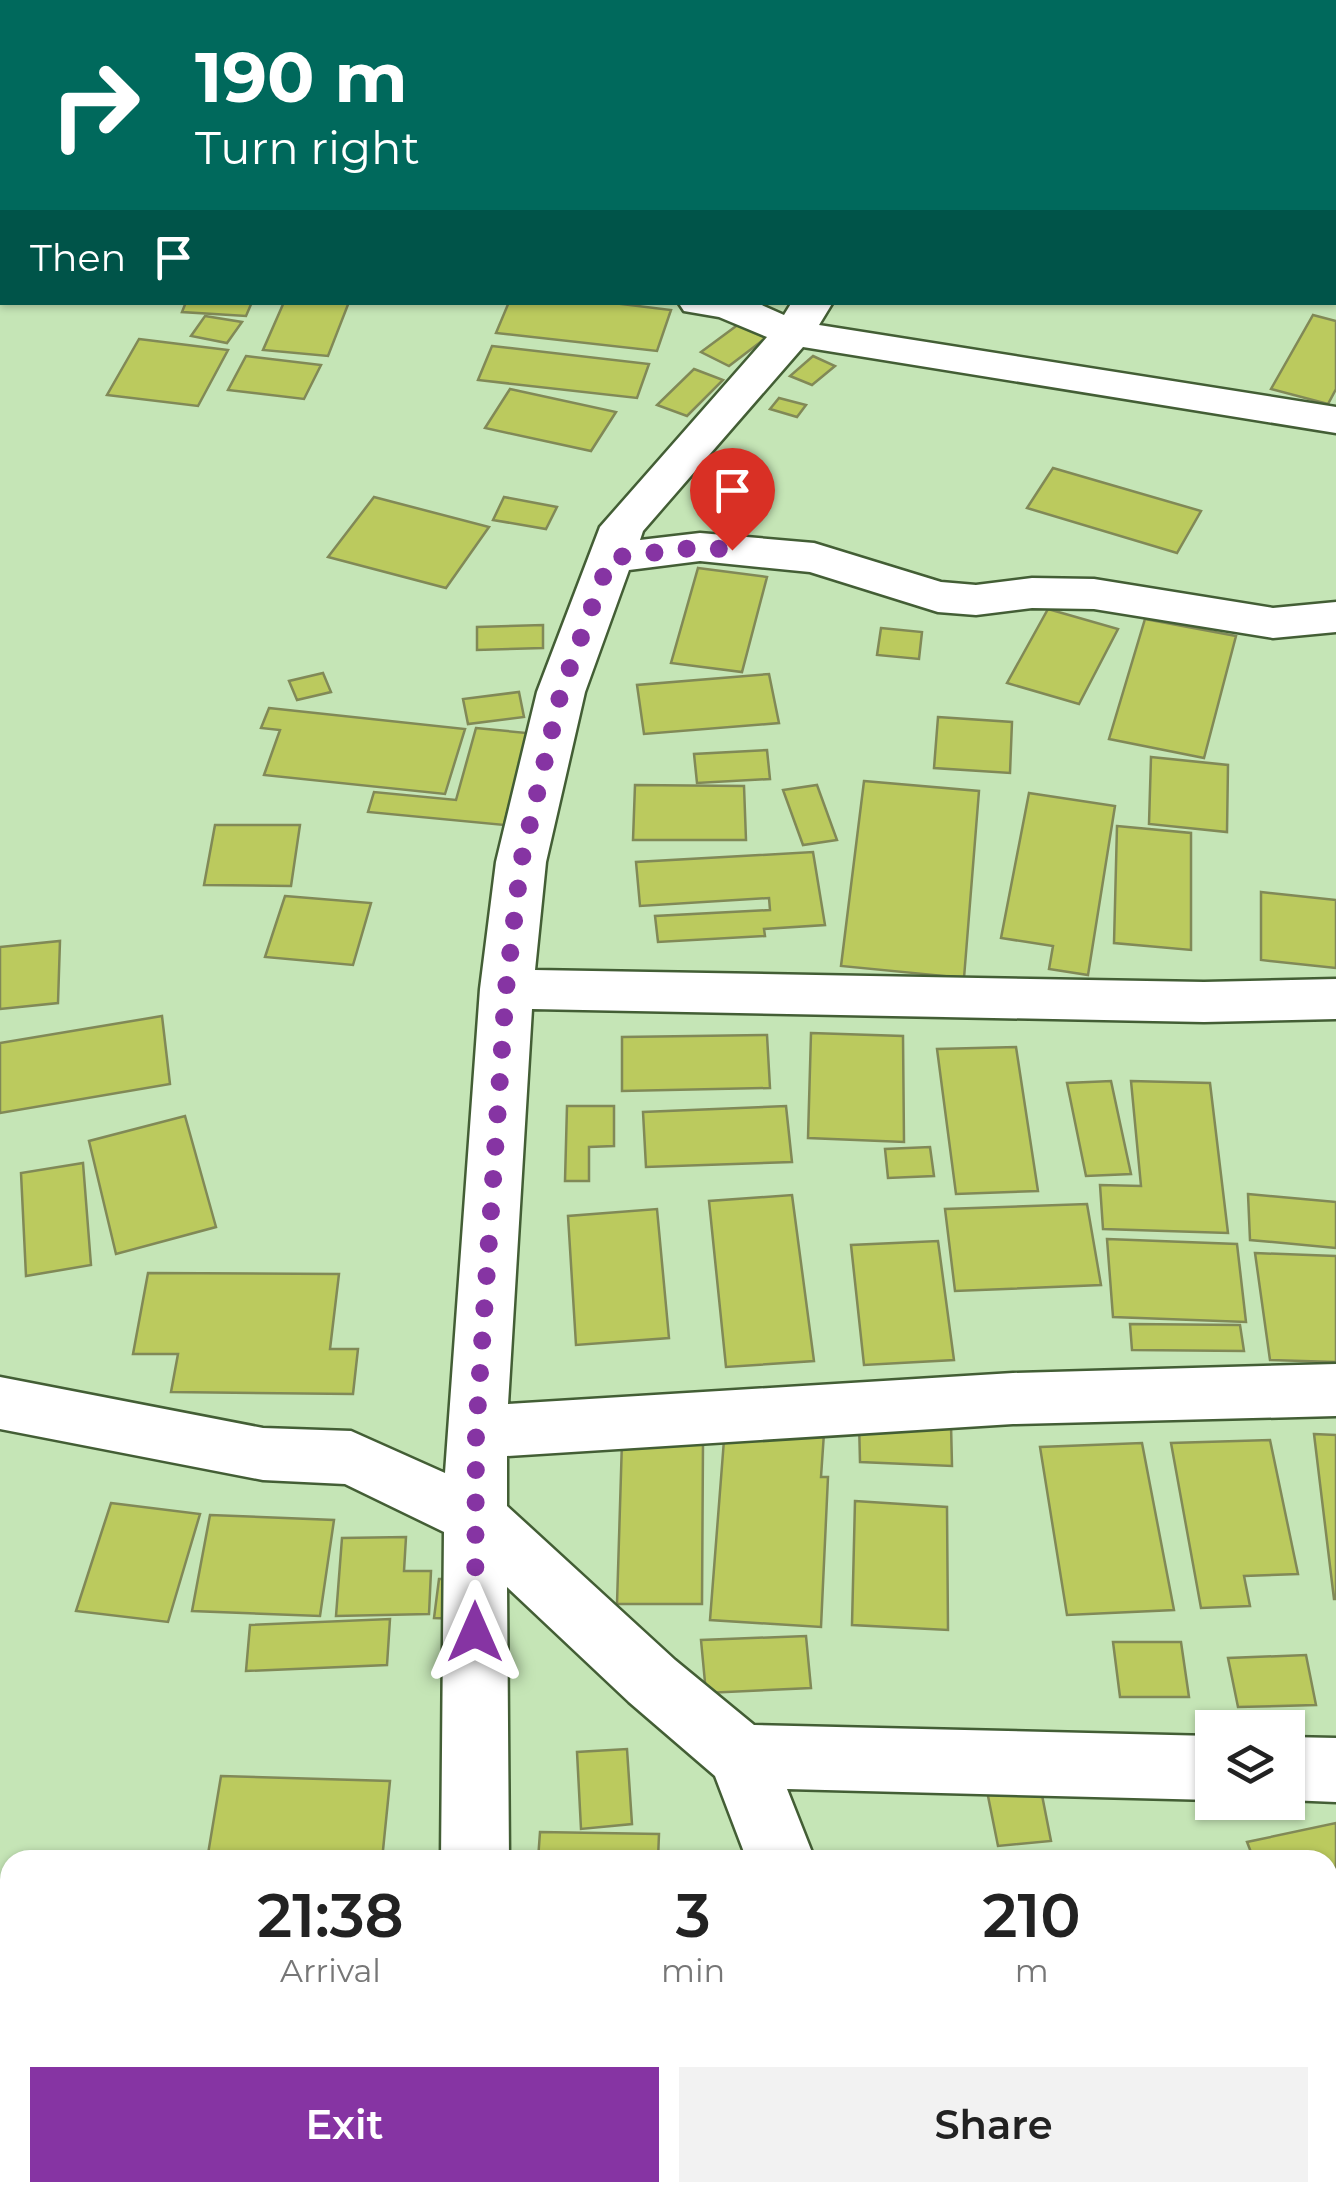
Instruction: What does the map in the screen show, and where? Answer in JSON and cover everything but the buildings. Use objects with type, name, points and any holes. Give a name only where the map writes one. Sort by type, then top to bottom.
[{"type":"street","points":[[724,305],[1336,420]]},
{"type":"street","points":[[475,1850],[476,1432],[506,989],[521,862],[561,692],[622,527],[803,318]]},
{"type":"street","points":[[610,558],[700,547],[814,558],[938,597],[976,600],[1032,593],[1094,594],[1274,623],[1336,617]]},
{"type":"street","points":[[506,989],[1184,1002],[1336,1000]]},
{"type":"street","points":[[476,1432],[795,1411],[1230,1390],[1336,1390]]},
{"type":"street","points":[[0,1403],[262,1454],[351,1458],[476,1517],[652,1681],[741,1756],[777,1850]]},
{"type":"street","points":[[741,1756],[1195,1768]]},
{"type":"street","points":[[1305,1769],[1336,1770]]},
{"type":"route","points":[[475,1632],[476,1432],[506,989],[521,862],[561,692],[610,558],[700,547],[732,550]]}]
